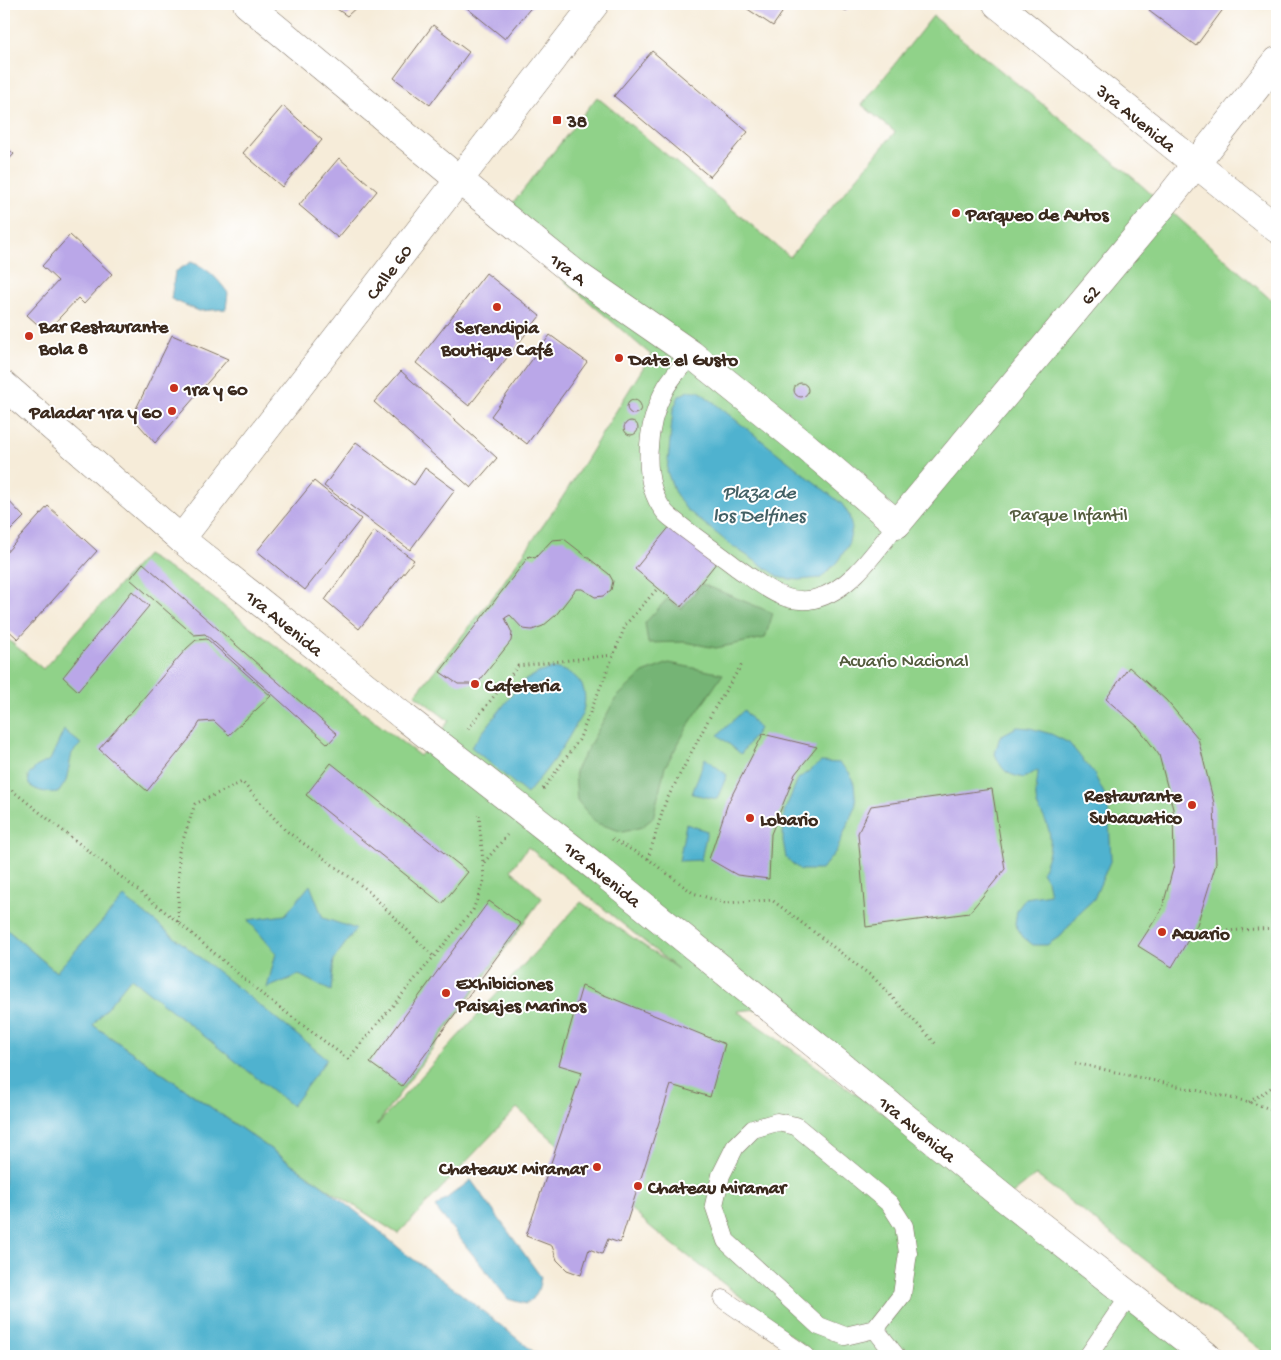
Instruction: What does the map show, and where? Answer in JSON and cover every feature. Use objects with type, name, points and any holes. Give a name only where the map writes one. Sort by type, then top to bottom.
[{"type":"street","name":"1ra A","points":[[247,4],[577,275],[692,354],[808,448],[897,524]]},
{"type":"street","name":"Calle 60","points":[[181,539],[595,4]]},
{"type":"street","name":"3ra Avenida","points":[[997,4],[1277,229]]},
{"type":"street","name":"62","points":[[897,524],[1195,165],[1277,62]]},
{"type":"street","name":"1ra Avenida","points":[[4,385],[181,539],[597,868],[983,1181],[1207,1356]]},
{"type":"lane","points":[[692,354],[664,390],[653,420],[648,452],[650,475],[656,498],[664,512],[771,592],[793,601],[815,599],[836,589],[861,570],[897,524]]},
{"type":"lane","points":[[777,1122],[796,1126],[890,1204],[904,1226],[908,1253],[902,1295],[875,1329],[845,1336],[819,1326],[726,1241],[714,1205],[721,1176],[735,1146],[753,1129],[777,1122]]},
{"type":"lane","points":[[1088,1356],[1129,1296]]},
{"type":"lane","points":[[723,1298],[806,1356]]},
{"type":"lane","points":[[875,1329],[896,1356]]},
{"type":"path","points":[[540,793],[579,740],[626,624],[658,588]]},
{"type":"path","points":[[464,735],[518,666],[613,655]]},
{"type":"path","points":[[648,859],[666,803],[714,709],[742,664]]},
{"type":"path","points":[[178,922],[179,852],[195,804],[242,782],[285,830],[366,890],[434,957]]},
{"type":"path","points":[[4,784],[178,922],[263,995],[348,1059],[473,910],[484,881],[479,810]]},
{"type":"path","points":[[482,864],[512,829]]},
{"type":"path","points":[[610,838],[648,859],[693,893],[725,903],[772,900],[874,978],[936,1044]]},
{"type":"path","points":[[1222,931],[1277,928]]},
{"type":"path","points":[[1074,1064],[1249,1102],[1277,1112]]},
{"type":"path","points":[[1249,1102],[1277,1084]]},
{"type":"green space","name":"Acuario Nacional","points":[[933,16],[1123,169],[1277,305],[1277,1356],[1269,1356],[1036,1175],[1006,1199],[1207,1356],[817,1356],[653,1229],[517,1108],[398,1234],[322,1185],[93,1025],[56,972],[4,927],[4,636],[43,669],[146,555],[196,585],[420,756],[449,721],[415,695],[496,593],[562,498],[651,355],[497,223],[597,97],[790,257],[895,132],[862,105]],"holes":[[[528,847],[678,969],[581,902],[376,1126],[542,898],[511,870]],[[769,1008],[997,1193],[737,1011]]]},
{"type":"green space","points":[[702,584],[773,613],[765,638],[716,648],[685,642],[648,643],[645,623],[667,599],[681,609]]},
{"type":"green space","points":[[669,663],[723,674],[691,721],[665,767],[653,818],[642,827],[623,832],[596,823],[577,800],[575,771],[616,698],[643,673]]},
{"type":"water","points":[[191,262],[212,274],[228,293],[226,309],[199,311],[171,299],[175,272]]},
{"type":"water","name":"Plaza de los Delfines","points":[[688,391],[699,391],[842,504],[849,515],[852,528],[848,546],[837,562],[821,578],[799,580],[781,578],[731,545],[686,509],[674,491],[667,471],[673,410],[679,396]]},
{"type":"water","points":[[552,668],[568,672],[579,681],[583,687],[585,702],[581,717],[569,737],[527,794],[471,747],[522,682]]},
{"type":"water","points":[[744,710],[759,729],[741,754],[718,735]]},
{"type":"water","points":[[1017,727],[1030,728],[1051,734],[1069,743],[1093,772],[1108,801],[1111,859],[1094,899],[1080,912],[1062,935],[1047,945],[1033,945],[1023,937],[1015,924],[1017,910],[1026,898],[1050,894],[1047,880],[1042,872],[1048,853],[1050,835],[1036,801],[1038,770],[1024,778],[1013,775],[1005,771],[995,754],[1000,736]]},
{"type":"water","points":[[64,730],[81,744],[72,753],[66,781],[59,792],[39,791],[29,785],[28,776],[36,767],[50,760]]},
{"type":"water","points":[[705,758],[727,775],[717,799],[692,794]]},
{"type":"water","points":[[821,762],[840,763],[849,772],[854,784],[856,804],[837,850],[821,870],[800,870],[786,858],[783,840],[784,812],[798,779]]},
{"type":"water","points":[[686,824],[707,831],[701,860],[679,861]]},
{"type":"water","points":[[310,885],[323,918],[356,929],[334,959],[331,991],[299,975],[267,988],[276,953],[248,920],[285,915]]},
{"type":"water","points":[[124,897],[327,1059],[292,1106],[131,978],[93,1025],[322,1185],[406,1254],[455,1289],[539,1356],[4,1356],[4,927],[56,972]]},
{"type":"water","points":[[471,1180],[541,1277],[537,1292],[533,1299],[526,1304],[508,1299],[435,1207]]},
{"type":"building","points":[[330,4],[360,4],[347,16]]},
{"type":"building","points":[[462,4],[534,4],[505,39]]},
{"type":"building","points":[[740,4],[788,4],[773,26]]},
{"type":"building","points":[[835,4],[850,4],[846,11]]},
{"type":"building","points":[[1154,4],[1227,4],[1196,46],[1149,11]]},
{"type":"building","points":[[433,25],[469,52],[430,105],[394,78]]},
{"type":"building","points":[[652,51],[748,132],[710,177],[614,96]]},
{"type":"building","points":[[283,106],[322,140],[282,187],[243,153]]},
{"type":"building","points":[[4,145],[14,154],[4,165]]},
{"type":"building","points":[[339,158],[377,191],[338,238],[299,205]]},
{"type":"building","points":[[70,235],[112,274],[84,304],[78,298],[46,332],[27,315],[58,281],[42,266]]},
{"type":"building","points":[[486,273],[540,316],[469,406],[416,363]]},
{"type":"building","name":"1ra y 60","points":[[172,335],[228,359],[155,443],[132,417]]},
{"type":"building","points":[[550,335],[587,362],[527,444],[491,416]]},
{"type":"building","points":[[401,371],[497,458],[471,488],[374,402]]},
{"type":"building","points":[[798,383],[804,383],[808,390],[804,397],[798,397],[794,393],[794,387]]},
{"type":"building","points":[[631,400],[637,400],[641,407],[637,414],[631,414],[627,410],[627,404]]},
{"type":"building","points":[[628,421],[634,421],[638,428],[634,435],[628,435],[624,431],[624,425]]},
{"type":"building","points":[[356,442],[414,485],[425,468],[455,490],[410,550],[324,486]]},
{"type":"building","points":[[314,481],[361,519],[305,590],[257,551]]},
{"type":"building","points":[[4,496],[24,517],[4,537]]},
{"type":"building","points":[[48,506],[97,551],[18,639],[4,626],[4,555]]},
{"type":"building","points":[[671,525],[717,562],[681,607],[635,569]]},
{"type":"building","points":[[374,531],[414,560],[359,629],[325,600]]},
{"type":"building","points":[[564,539],[609,574],[613,581],[611,590],[603,596],[595,597],[582,589],[576,589],[556,615],[543,626],[532,630],[523,629],[510,615],[505,618],[512,633],[511,641],[477,684],[458,684],[440,672],[529,556],[535,558],[552,540]]},
{"type":"building","points":[[143,563],[337,734],[328,744],[205,634],[194,635],[130,579]]},
{"type":"building","points":[[132,591],[149,606],[78,691],[63,677]]},
{"type":"building","points":[[207,639],[271,696],[229,735],[214,721],[200,722],[190,738],[147,791],[99,749],[187,648],[196,640]]},
{"type":"building","points":[[1129,667],[1166,700],[1198,738],[1214,803],[1216,864],[1197,925],[1172,967],[1138,946],[1162,909],[1174,865],[1173,809],[1159,755],[1138,727],[1106,699]]},
{"type":"building","name":"Lobario","points":[[763,734],[817,747],[795,774],[771,834],[769,879],[737,875],[709,859],[728,803]]},
{"type":"building","points":[[331,763],[468,872],[442,904],[306,795]]},
{"type":"building","points":[[992,789],[1005,869],[969,913],[866,927],[858,833],[871,806]]},
{"type":"building","name":"Exhibiciones Paisajes Marinos","points":[[489,901],[521,924],[402,1086],[370,1063]]},
{"type":"building","name":"Chateaux Miramar","points":[[582,986],[725,1044],[710,1097],[671,1085],[620,1243],[608,1239],[602,1254],[589,1249],[581,1275],[567,1270],[557,1260],[552,1246],[526,1236],[582,1072],[559,1065]]},
{"type":"building","points":[[1277,1009],[1277,1050],[1276,1050],[1272,1014]]},
{"type":"place","name":"38","points":[[557,120]]},
{"type":"place","name":"Parqueo de Autos","points":[[956,213]]},
{"type":"place","name":"Serendipia Boutique Café","points":[[497,307]]},
{"type":"place","name":"Bar Restaurante Bola 8","points":[[29,336]]},
{"type":"place","name":"Date el Gusto","points":[[619,358]]},
{"type":"place","name":"1ra y 60","points":[[174,388]]},
{"type":"place","name":"Paladar 1ra y 60","points":[[172,411]]},
{"type":"place","name":"Cafeteria","points":[[475,684]]},
{"type":"place","name":"Restaurante Subacuatico","points":[[1192,805]]},
{"type":"place","name":"Lobario","points":[[750,818]]},
{"type":"place","name":"Acuario","points":[[1162,932]]},
{"type":"place","name":"Exhibiciones Paisajes Marinos","points":[[446,993]]},
{"type":"place","name":"Chateaux Miramar","points":[[597,1167]]},
{"type":"place","name":"Chateau Miramar","points":[[638,1186]]},
{"type":"park label","name":"Parque Infantil","points":[[1069,513]]}]
